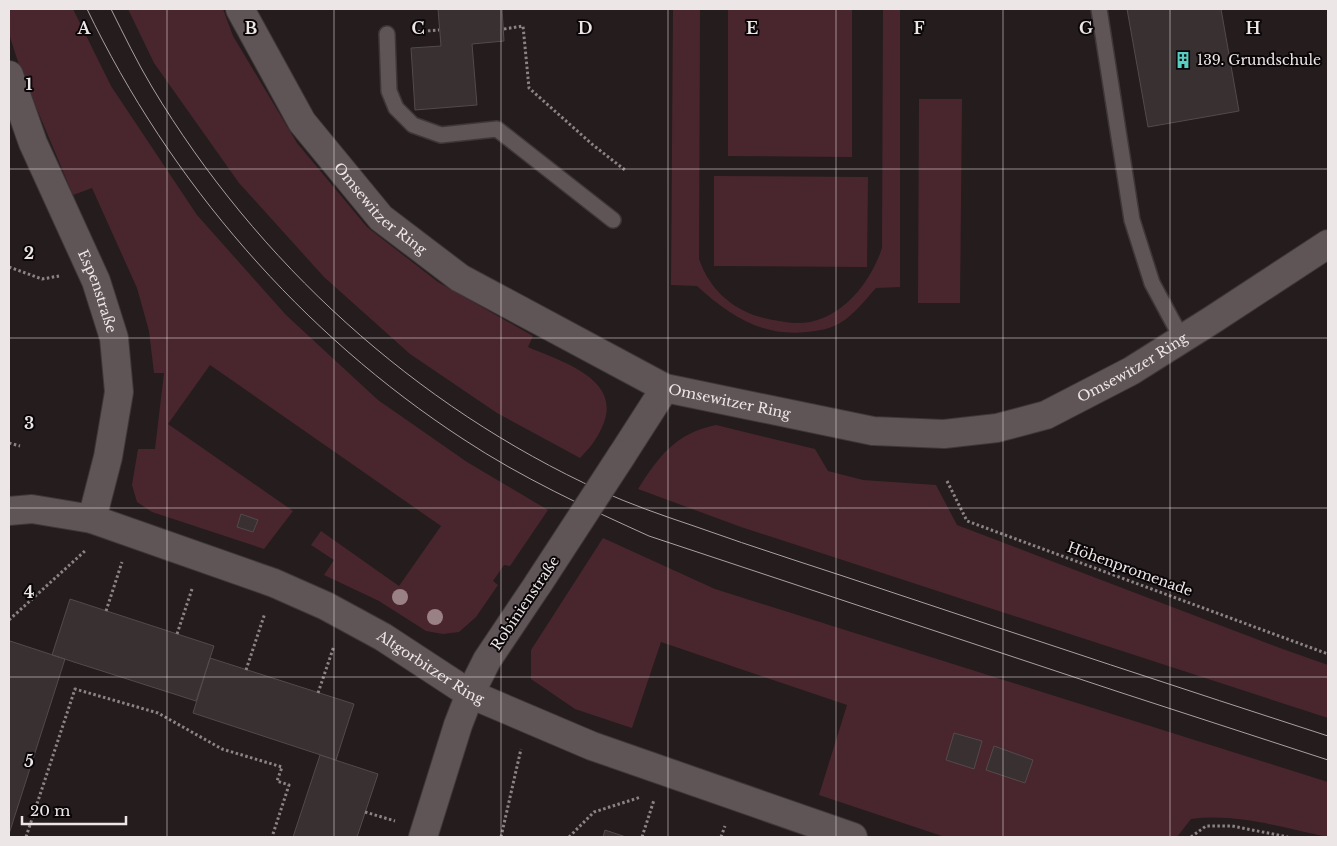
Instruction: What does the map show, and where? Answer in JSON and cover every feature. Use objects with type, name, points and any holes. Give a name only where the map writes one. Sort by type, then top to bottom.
[{"type":"street","name":"Omsewitzer Ring","points":[[240,9],[302,122],[381,218],[460,278],[665,388],[874,431],[944,434],[997,428],[1046,415],[1131,371],[1328,244]]},
{"type":"street","name":"Espenstraße","points":[[9,76],[33,142],[96,281],[114,338],[119,392],[108,457],[92,519]]},
{"type":"street","name":"Robinienstraße","points":[[430,833],[458,725],[470,694],[488,660],[665,388]]},
{"type":"street","name":"Altgorbitzer Ring","points":[[9,511],[32,508],[92,519],[274,582],[318,602],[383,636],[470,694],[592,746],[853,837]]},
{"type":"lane","points":[[1099,9],[1132,220],[1152,283],[1182,339]]},
{"type":"lane","points":[[387,34],[389,91],[396,108],[413,125],[441,135],[497,129],[614,220]]},
{"type":"path","points":[[504,28],[524,26],[529,88],[593,145],[625,170]]},
{"type":"path","points":[[9,267],[42,279],[65,276]]},
{"type":"path","points":[[9,443],[20,446]]},
{"type":"path","name":"Höhenpromenade","points":[[947,481],[967,521],[1328,654]]},
{"type":"path","points":[[9,620],[86,549]]},
{"type":"path","points":[[106,611],[122,561]]},
{"type":"path","points":[[177,634],[194,583]]},
{"type":"path","points":[[246,670],[266,610]]},
{"type":"path","points":[[318,693],[336,640]]},
{"type":"path","points":[[26,837],[75,689],[158,713],[222,748],[282,767],[277,781],[289,785],[272,837]]},
{"type":"path","points":[[501,837],[521,748]]},
{"type":"path","points":[[569,837],[594,812],[647,796]]},
{"type":"path","points":[[642,837],[653,804]]},
{"type":"path","points":[[365,812],[390,819]]},
{"type":"path","points":[[1191,837],[1206,826],[1232,826],[1288,837]]},
{"type":"path","points":[[721,837],[724,828]]},
{"type":"shaded area","points":[[9,9],[73,9],[111,86],[197,215],[286,315],[378,400],[467,462],[548,510],[510,566],[504,565],[493,581],[498,585],[476,617],[459,632],[443,634],[426,631],[379,601],[324,575],[334,560],[311,545],[321,531],[399,586],[441,526],[210,365],[168,424],[293,511],[264,549],[152,512],[137,502],[132,485],[138,449],[155,449],[164,373],[154,373],[149,331],[137,288],[92,188],[73,195],[21,71],[9,34]]},
{"type":"shaded area","points":[[128,9],[223,9],[233,36],[297,143],[367,227],[438,282],[533,336],[528,347],[578,369],[592,379],[602,390],[606,404],[605,420],[593,443],[580,458],[497,413],[410,354],[324,277],[239,183],[154,63]]},
{"type":"shaded area","points":[[673,9],[700,9],[699,259],[712,284],[720,294],[740,309],[765,318],[798,323],[823,318],[845,304],[864,284],[882,248],[883,9],[900,9],[900,287],[876,288],[850,316],[832,327],[815,331],[790,333],[775,331],[747,322],[721,306],[697,286],[671,285]]},
{"type":"shaded area","points":[[728,9],[852,9],[852,157],[728,156]]},
{"type":"shaded area","points":[[919,99],[962,99],[960,303],[918,303]]},
{"type":"shaded area","points":[[714,176],[868,177],[867,267],[714,266]]},
{"type":"shaded area","points":[[716,425],[815,449],[828,471],[863,480],[936,485],[957,525],[1328,665],[1328,718],[741,527],[638,489],[661,456],[679,440],[702,429]]},
{"type":"shaded area","points":[[603,538],[715,589],[1328,782],[1328,837],[1260,822],[1208,818],[1191,819],[1177,837],[945,837],[819,795],[847,705],[661,642],[632,728],[575,709],[531,679],[531,650]]},
{"type":"building","points":[[438,9],[502,9],[504,41],[472,44],[477,105],[415,110],[411,48],[441,46]]},
{"type":"building","name":"139. Grundschule","points":[[1127,9],[1221,9],[1239,111],[1148,127]]},
{"type":"building","points":[[241,514],[258,520],[253,532],[237,527]]},
{"type":"building","points":[[70,599],[214,646],[196,701],[52,655]]},
{"type":"building","points":[[10,641],[65,659],[9,834],[9,646]]},
{"type":"building","points":[[210,658],[354,704],[336,760],[193,713]]},
{"type":"building","points":[[954,733],[982,741],[974,769],[946,760]]},
{"type":"building","points":[[994,746],[1033,760],[1025,783],[986,770]]},
{"type":"building","points":[[320,755],[378,774],[357,837],[293,837]]},
{"type":"building","points":[[605,830],[626,837],[603,837]]},
{"type":"tram line","points":[[87,9],[120,73],[158,134],[200,193],[246,250],[295,302],[348,352],[404,397],[463,439],[508,467],[649,536],[1328,760]]},
{"type":"tram line","points":[[111,9],[146,78],[194,151],[240,212],[291,269],[346,323],[405,372],[467,417],[533,456],[601,491],[634,505],[767,551],[1328,736]]},
{"type":"place","name":"139. Grundschule","points":[[1183,60]]}]
